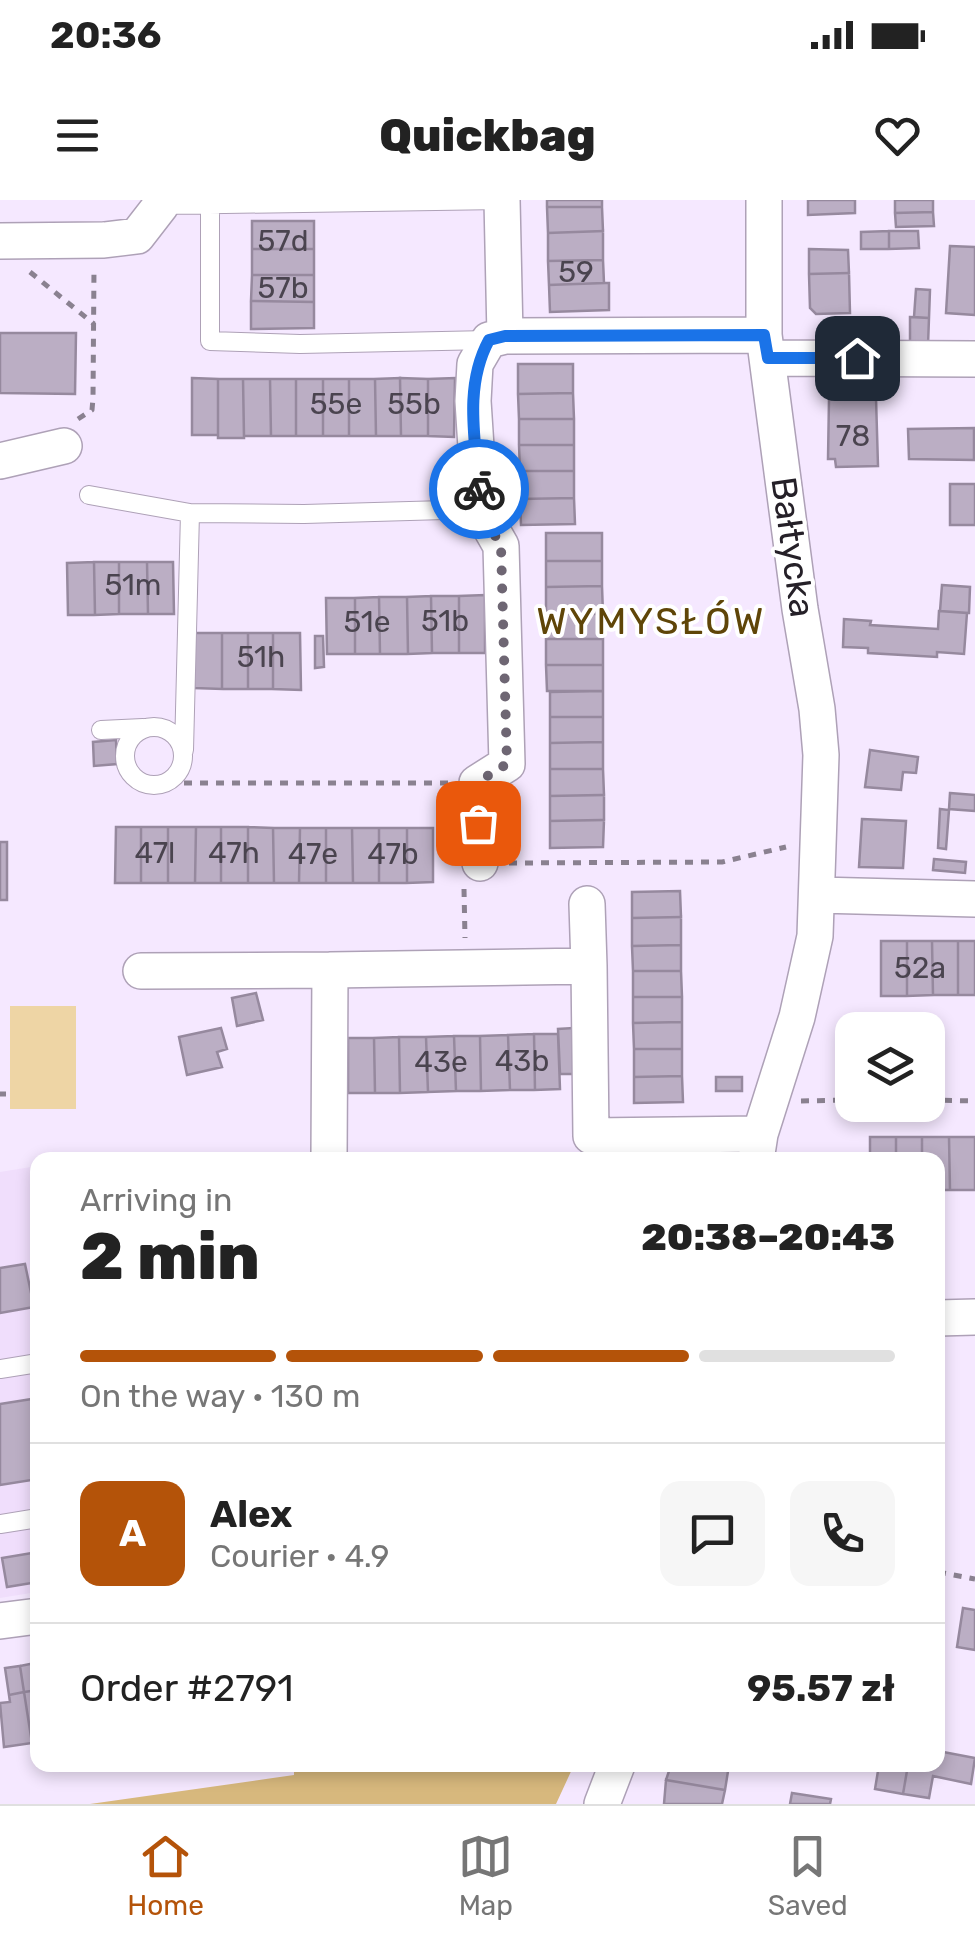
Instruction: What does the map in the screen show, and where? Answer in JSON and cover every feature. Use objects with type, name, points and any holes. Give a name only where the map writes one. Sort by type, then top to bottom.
[{"type":"street","points":[[480,863],[476,783],[507,764],[501,546],[480,509],[473,401],[476,364],[497,338],[502,200]]},
{"type":"street","name":"Bałtycka","points":[[587,904],[590,1148],[758,1147],[811,952],[818,895],[821,755],[766,346],[764,200]]},
{"type":"street","points":[[0,241],[137,236],[160,202]]},
{"type":"street","points":[[497,338],[766,346],[975,359]]},
{"type":"street","points":[[0,461],[65,433]]},
{"type":"street","points":[[818,895],[975,899]]},
{"type":"street","points":[[142,971],[589,966]]},
{"type":"street","points":[[328,1152],[330,970]]},
{"type":"street","points":[[945,1318],[975,1317]]},
{"type":"street","points":[[0,1622],[30,1617]]},
{"type":"street","points":[[602,1804],[615,1772]]},
{"type":"lane","points":[[160,202],[210,205],[502,200]]},
{"type":"lane","points":[[210,205],[210,341],[300,344],[497,338]]},
{"type":"lane","points":[[90,496],[190,513],[480,509]]},
{"type":"lane","points":[[144,728],[129,740],[126,765],[133,778],[145,784],[168,782],[181,770],[184,750],[190,513]]},
{"type":"lane","points":[[101,730],[163,727],[174,734],[184,750]]},
{"type":"lane","points":[[0,1369],[30,1364]]},
{"type":"lane","points":[[0,1524],[30,1519]]},
{"type":"path","points":[[65,433],[92,410],[94,258]]},
{"type":"path","points":[[26,269],[94,324]]},
{"type":"path","points":[[168,782],[440,784]]},
{"type":"path","points":[[466,966],[463,863],[722,862],[819,839]]},
{"type":"path","points":[[773,1101],[835,1100]]},
{"type":"path","points":[[945,1100],[975,1100]]},
{"type":"path","points":[[945,1573],[975,1579]]},
{"type":"shaded area","points":[[10,1006],[76,1006],[76,1109],[10,1109]]},
{"type":"shaded area","points":[[30,1167],[30,1593],[0,1598],[0,1172]]},
{"type":"shaded area","points":[[571,1772],[556,1804],[90,1804],[294,1775]]},
{"type":"building","points":[[547,200],[602,200],[602,207],[547,207]]},
{"type":"building","points":[[808,200],[855,200],[855,213],[808,215]]},
{"type":"building","points":[[895,200],[933,200],[933,212],[895,213]]},
{"type":"building","points":[[547,207],[602,207],[603,231],[548,233]]},
{"type":"building","points":[[933,212],[934,226],[896,227],[895,213]]},
{"type":"building","points":[[252,221],[314,221],[314,249],[252,249]]},
{"type":"building","points":[[603,231],[603,260],[548,261],[548,233]]},
{"type":"building","points":[[889,231],[889,249],[861,249],[861,232]]},
{"type":"building","points":[[889,231],[918,231],[919,248],[889,249]]},
{"type":"building","points":[[950,246],[975,247],[975,315],[946,313]]},
{"type":"building","points":[[252,249],[314,249],[314,275],[252,275]]},
{"type":"building","points":[[809,249],[848,250],[849,273],[809,274]]},
{"type":"building","points":[[603,260],[604,283],[549,285],[548,261]]},
{"type":"building","points":[[849,273],[850,313],[816,314],[810,308],[809,274]]},
{"type":"building","points":[[252,275],[314,275],[314,302],[251,301]]},
{"type":"building","points":[[609,283],[609,310],[550,312],[549,285]]},
{"type":"building","points":[[916,289],[930,290],[929,318],[914,317]]},
{"type":"building","points":[[251,301],[314,302],[314,328],[251,329]]},
{"type":"building","points":[[910,317],[929,318],[928,345],[910,344]]},
{"type":"building","points":[[0,333],[76,333],[75,394],[0,393]]},
{"type":"building","points":[[518,364],[573,364],[573,393],[518,394]]},
{"type":"building","points":[[192,378],[218,379],[218,435],[192,435]]},
{"type":"building","points":[[400,378],[428,379],[428,436],[401,436]]},
{"type":"building","points":[[400,378],[401,436],[376,436],[375,379]]},
{"type":"building","points":[[455,378],[454,437],[428,436],[428,379]]},
{"type":"building","points":[[218,379],[243,379],[244,438],[218,438]]},
{"type":"building","points":[[243,379],[270,379],[271,436],[244,436]]},
{"type":"building","points":[[270,379],[296,379],[296,436],[271,436]]},
{"type":"building","points":[[296,379],[323,379],[323,436],[296,436]]},
{"type":"building","points":[[323,379],[349,379],[349,436],[323,436]]},
{"type":"building","points":[[349,379],[375,379],[376,436],[349,436]]},
{"type":"building","points":[[573,393],[574,419],[519,419],[518,394]]},
{"type":"building","points":[[876,398],[878,466],[836,467],[835,459],[828,459],[829,399]]},
{"type":"building","points":[[519,419],[574,419],[574,445],[519,445]]},
{"type":"building","points":[[974,428],[974,460],[909,459],[908,429]]},
{"type":"building","points":[[519,445],[574,445],[574,471],[520,471]]},
{"type":"building","points":[[520,471],[574,471],[574,498],[520,499]]},
{"type":"building","points":[[950,484],[975,484],[975,525],[950,525]]},
{"type":"building","points":[[574,498],[575,524],[521,525],[520,499]]},
{"type":"building","points":[[546,533],[602,533],[602,561],[546,561]]},
{"type":"building","points":[[546,561],[602,561],[602,586],[546,587]]},
{"type":"building","points":[[94,562],[119,562],[119,614],[95,615]]},
{"type":"building","points":[[94,562],[95,615],[68,615],[67,563]]},
{"type":"building","points":[[119,562],[147,562],[148,614],[119,614]]},
{"type":"building","points":[[147,562],[173,562],[174,614],[148,614]]},
{"type":"building","points":[[942,585],[970,587],[969,613],[940,611]]},
{"type":"building","points":[[602,586],[603,614],[546,614],[546,587]]},
{"type":"building","points":[[485,595],[485,653],[459,653],[459,596]]},
{"type":"building","points":[[431,596],[459,596],[459,653],[432,653]]},
{"type":"building","points":[[431,596],[432,653],[408,654],[407,597]]},
{"type":"building","points":[[379,597],[407,597],[408,654],[380,654]]},
{"type":"building","points":[[379,597],[380,654],[355,654],[355,598]]},
{"type":"building","points":[[326,598],[355,598],[355,654],[327,654]]},
{"type":"building","points":[[939,611],[967,613],[964,654],[937,652],[937,657],[868,653],[868,648],[843,647],[844,619],[871,621],[870,625],[938,629]]},
{"type":"building","points":[[546,614],[603,614],[603,639],[546,639]]},
{"type":"building","points":[[193,633],[222,633],[222,689],[194,688]]},
{"type":"building","points":[[222,633],[248,633],[248,689],[222,689]]},
{"type":"building","points":[[248,633],[273,633],[273,689],[248,689]]},
{"type":"building","points":[[273,633],[300,633],[301,690],[273,689]]},
{"type":"building","points":[[315,636],[323,636],[324,667],[315,668]]},
{"type":"building","points":[[546,639],[603,639],[603,665],[546,665]]},
{"type":"building","points":[[546,665],[603,665],[603,691],[547,691]]},
{"type":"building","points":[[603,691],[603,717],[550,717],[550,692]]},
{"type":"building","points":[[550,717],[603,717],[603,742],[550,743]]},
{"type":"building","points":[[116,740],[117,764],[94,766],[93,742]]},
{"type":"building","points":[[603,742],[603,769],[550,769],[550,743]]},
{"type":"building","points":[[870,750],[918,757],[916,773],[903,772],[901,790],[865,787]]},
{"type":"building","points":[[550,769],[603,769],[604,795],[550,796]]},
{"type":"building","points":[[950,793],[975,795],[975,811],[949,809]]},
{"type":"building","points":[[604,795],[604,820],[550,821],[550,796]]},
{"type":"building","points":[[940,809],[949,810],[946,849],[938,848]]},
{"type":"building","points":[[862,819],[906,821],[903,868],[859,867]]},
{"type":"building","points":[[604,820],[603,847],[550,848],[550,821]]},
{"type":"building","points":[[116,827],[141,827],[141,883],[115,883]]},
{"type":"building","points":[[141,827],[168,827],[168,883],[141,883]]},
{"type":"building","points":[[168,827],[196,827],[195,883],[168,883]]},
{"type":"building","points":[[196,827],[221,827],[221,883],[195,883]]},
{"type":"building","points":[[221,827],[248,827],[248,883],[221,883]]},
{"type":"building","points":[[248,827],[273,828],[274,883],[248,883]]},
{"type":"building","points":[[273,828],[300,828],[299,883],[274,883]]},
{"type":"building","points":[[300,828],[326,828],[326,883],[299,883]]},
{"type":"building","points":[[326,828],[352,828],[353,883],[326,883]]},
{"type":"building","points":[[352,828],[379,828],[379,883],[353,883]]},
{"type":"building","points":[[379,828],[407,828],[407,883],[379,883]]},
{"type":"building","points":[[407,828],[433,828],[433,882],[407,883]]},
{"type":"building","points":[[0,842],[7,842],[7,900],[0,900]]},
{"type":"building","points":[[934,859],[966,862],[965,873],[933,870]]},
{"type":"building","points":[[680,891],[681,917],[632,918],[632,892]]},
{"type":"building","points":[[681,917],[681,945],[632,946],[632,918]]},
{"type":"building","points":[[881,941],[907,941],[907,996],[881,996]]},
{"type":"building","points":[[907,941],[932,941],[933,995],[907,996]]},
{"type":"building","points":[[932,941],[958,941],[958,995],[933,995]]},
{"type":"building","points":[[958,941],[975,941],[975,995],[958,995]]},
{"type":"building","points":[[681,945],[681,971],[633,971],[632,946]]},
{"type":"building","points":[[633,971],[681,971],[682,997],[633,997]]},
{"type":"building","points":[[256,993],[263,1020],[237,1026],[232,998]]},
{"type":"building","points":[[633,997],[682,997],[682,1022],[633,1023]]},
{"type":"building","points":[[682,1022],[682,1049],[634,1049],[633,1023]]},
{"type":"building","points":[[221,1028],[227,1049],[217,1052],[222,1067],[187,1075],[179,1037]]},
{"type":"building","points":[[573,1028],[574,1074],[560,1074],[558,1029]]},
{"type":"building","points":[[534,1034],[558,1034],[560,1089],[535,1090]]},
{"type":"building","points":[[534,1034],[535,1090],[510,1090],[508,1035]]},
{"type":"building","points":[[508,1035],[510,1090],[481,1091],[480,1036]]},
{"type":"building","points":[[454,1036],[480,1036],[481,1091],[456,1091]]},
{"type":"building","points":[[454,1036],[456,1091],[428,1092],[426,1037]]},
{"type":"building","points":[[399,1037],[426,1037],[428,1092],[400,1093]]},
{"type":"building","points":[[399,1037],[400,1093],[375,1093],[374,1038]]},
{"type":"building","points":[[348,1038],[374,1038],[375,1093],[348,1093]]},
{"type":"building","points":[[634,1049],[682,1049],[682,1076],[634,1077]]},
{"type":"building","points":[[682,1076],[683,1102],[634,1103],[634,1077]]},
{"type":"building","points":[[716,1077],[742,1077],[742,1091],[716,1091]]},
{"type":"building","points":[[870,1137],[896,1137],[896,1152],[870,1152]]},
{"type":"building","points":[[896,1137],[922,1137],[922,1152],[896,1152]]},
{"type":"building","points":[[922,1137],[949,1137],[950,1190],[945,1190],[945,1152],[922,1152]]},
{"type":"building","points":[[949,1137],[975,1137],[975,1190],[950,1190]]},
{"type":"building","points":[[25,1264],[30,1308],[0,1313],[0,1268]]},
{"type":"building","points":[[30,1399],[30,1480],[0,1485],[0,1404]]},
{"type":"building","points":[[30,1553],[30,1583],[7,1587],[2,1558]]},
{"type":"building","points":[[963,1608],[975,1610],[975,1650],[957,1647]]},
{"type":"building","points":[[30,1664],[30,1691],[24,1692],[20,1666]]},
{"type":"building","points":[[20,1666],[24,1692],[9,1695],[5,1668]]},
{"type":"building","points":[[30,1691],[30,1730],[24,1692]]},
{"type":"building","points":[[24,1692],[30,1743],[4,1747],[0,1703],[10,1702],[9,1695]]},
{"type":"building","points":[[945,1752],[975,1758],[971,1784],[933,1776],[929,1798],[903,1794],[907,1772],[945,1772]]},
{"type":"building","points":[[669,1772],[728,1772],[725,1790],[666,1780]]},
{"type":"building","points":[[878,1772],[907,1772],[903,1794],[875,1789]]},
{"type":"building","points":[[666,1780],[725,1790],[722,1804],[664,1804]]},
{"type":"building","points":[[792,1793],[831,1799],[830,1804],[790,1804]]},
{"type":"way so far","points":[[478,823],[476,783],[507,764],[501,546],[480,509],[479,489]]},
{"type":"district","name":"WYMYSŁÓW","points":[[651,621]]},
{"type":"route","points":[[479,489],[473,401],[476,364],[489,340],[505,336],[764,335],[768,358],[857,358]]}]
